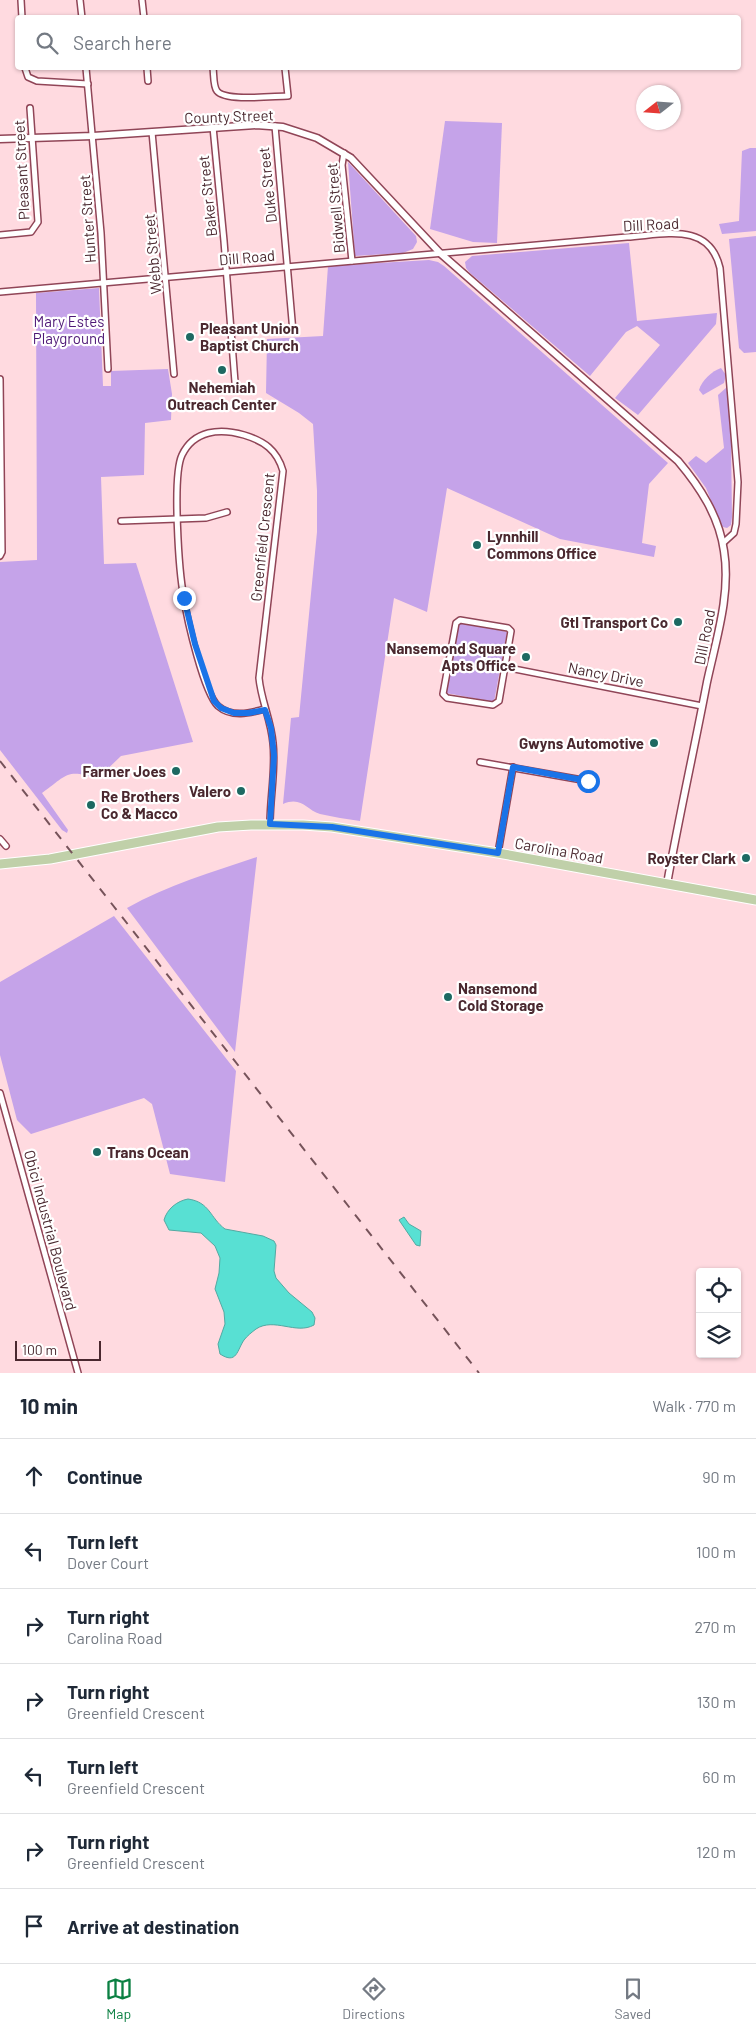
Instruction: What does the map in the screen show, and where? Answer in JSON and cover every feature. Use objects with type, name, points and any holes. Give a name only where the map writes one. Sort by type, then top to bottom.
[{"type":"main road","name":"Carolina Road","points":[[0,864],[50,859],[218,827],[270,824],[332,827],[498,853],[756,900]]},
{"type":"street","points":[[21,0],[22,15]]},
{"type":"street","points":[[80,0],[82,15]]},
{"type":"street","points":[[142,0],[144,15]]},
{"type":"street","points":[[26,70],[28,77],[37,81],[88,84]]},
{"type":"street","name":"Hunter Street","points":[[86,70],[93,136],[108,370]]},
{"type":"street","points":[[148,70],[148,81]]},
{"type":"street","points":[[213,70],[216,89],[220,93],[242,97],[288,96],[285,70]]},
{"type":"street","name":"Pleasant Street","points":[[0,235],[26,233],[34,229],[38,222],[30,108]]},
{"type":"street","name":"County Street","points":[[0,139],[93,136],[256,125],[294,130],[317,138],[344,153],[360,167],[440,253],[678,461],[714,514],[723,543]]},
{"type":"street","name":"Duke Street","points":[[274,126],[293,332]]},
{"type":"street","name":"Baker Street","points":[[213,127],[227,271],[235,382]]},
{"type":"street","name":"Webb Street","points":[[152,132],[174,374]]},
{"type":"street","name":"Bidwell Street","points":[[344,153],[342,165],[352,261]]},
{"type":"street","name":"Dill Road","points":[[0,292],[166,276],[680,234],[695,236],[708,244],[715,253],[720,268],[737,453],[736,524],[734,533],[723,543],[726,565],[725,593],[667,884]]},
{"type":"street","points":[[0,379],[2,548],[0,556]]},
{"type":"street","name":"Greenfield Crescent","points":[[265,710],[248,713],[228,712],[217,705],[210,695],[184,598],[178,519],[178,477],[181,457],[189,445],[202,435],[217,430],[231,431],[260,440],[277,456],[283,471],[259,667],[260,690],[271,728],[274,755],[270,824]]},
{"type":"street","points":[[120,521],[210,518],[227,512]]},
{"type":"street","points":[[458,621],[510,629],[504,667],[496,704],[444,696],[458,621]]},
{"type":"street","name":"Nancy Drive","points":[[504,667],[702,706]]},
{"type":"street","points":[[480,762],[588,781]]},
{"type":"street","points":[[498,853],[513,767]]},
{"type":"street","points":[[0,839],[6,846]]},
{"type":"street","name":"Obici Industrial Boulevard","points":[[0,1093],[78,1373]]},
{"type":"green space","points":[[445,121],[502,123],[497,243],[473,242],[430,229]]},
{"type":"green space","points":[[756,148],[756,231],[722,234],[719,224],[739,221],[742,151]]},
{"type":"green space","points":[[348,162],[416,236],[417,242],[413,249],[403,253],[355,256]]},
{"type":"green space","points":[[756,236],[756,352],[744,353],[739,348],[729,239]]},
{"type":"green space","points":[[629,243],[637,321],[717,313],[716,324],[638,415],[615,398],[660,345],[637,326],[626,332],[590,376],[470,273],[466,268],[465,262],[472,256]]},
{"type":"green space","points":[[429,260],[444,266],[668,463],[649,484],[642,543],[656,546],[654,557],[560,539],[447,488],[427,612],[394,598],[360,821],[320,814],[303,804],[295,802],[283,804],[291,718],[299,717],[317,532],[317,491],[313,424],[266,393],[267,339],[323,336],[328,266]]},
{"type":"green space","name":"Mary Estes Playground","points":[[99,288],[103,386],[111,386],[111,371],[168,369],[172,394],[171,420],[145,423],[144,475],[101,477],[104,564],[136,563],[193,742],[121,756],[97,779],[79,774],[68,775],[62,778],[42,793],[68,830],[67,833],[62,830],[0,750],[0,562],[37,560],[36,293]]},
{"type":"green space","points":[[721,368],[726,375],[724,383],[703,395],[699,390],[702,383]]},
{"type":"green space","points":[[727,387],[731,442],[732,517],[731,525],[727,528],[723,527],[720,523],[706,488],[688,463],[696,456],[706,463],[724,448],[718,395]]},
{"type":"green space","points":[[459,622],[507,632],[494,702],[446,693]]},
{"type":"green space","points":[[257,857],[235,1052],[127,908],[175,886]]},
{"type":"green space","points":[[114,916],[236,1071],[225,1182],[170,1174],[152,1104],[144,1098],[31,1134],[17,1120],[0,1055],[0,982]]},
{"type":"water","points":[[188,1199],[201,1203],[225,1229],[263,1236],[274,1241],[276,1245],[274,1271],[276,1278],[289,1293],[312,1312],[315,1318],[314,1325],[307,1328],[278,1325],[263,1326],[256,1329],[244,1340],[233,1357],[230,1358],[220,1354],[218,1344],[225,1324],[224,1312],[215,1289],[220,1258],[215,1246],[201,1233],[169,1230],[164,1220],[167,1212],[173,1206]]},
{"type":"water","points":[[404,1217],[409,1224],[421,1231],[420,1246],[416,1245],[399,1220]]},
{"type":"railway","points":[[0,761],[479,1373]]},
{"type":"place","name":"Pleasant Union Baptist Church","points":[[190,337]]},
{"type":"place","name":"Nehemiah Outreach Center","points":[[222,370]]},
{"type":"place","name":"Lynnhill Commons Office","points":[[477,545]]},
{"type":"place","name":"Gtl Transport Co","points":[[678,622]]},
{"type":"place","name":"Nansemond Square Apts Office","points":[[526,657]]},
{"type":"place","name":"Gwyns Automotive","points":[[654,743]]},
{"type":"place","name":"Farmer Joes","points":[[176,771]]},
{"type":"place","name":"Valero","points":[[241,791]]},
{"type":"place","name":"Re Brothers Co & Macco","points":[[91,805]]},
{"type":"place","name":"Royster Clark","points":[[746,858]]},
{"type":"place","name":"Nansemond Cold Storage","points":[[448,997]]},
{"type":"place","name":"Trans Ocean","points":[[97,1152]]},
{"type":"route","points":[[184,598],[195,644],[210,695],[214,701],[228,712],[240,714],[265,710],[271,728],[274,755],[270,824],[332,827],[498,853],[513,767],[588,781]]}]
